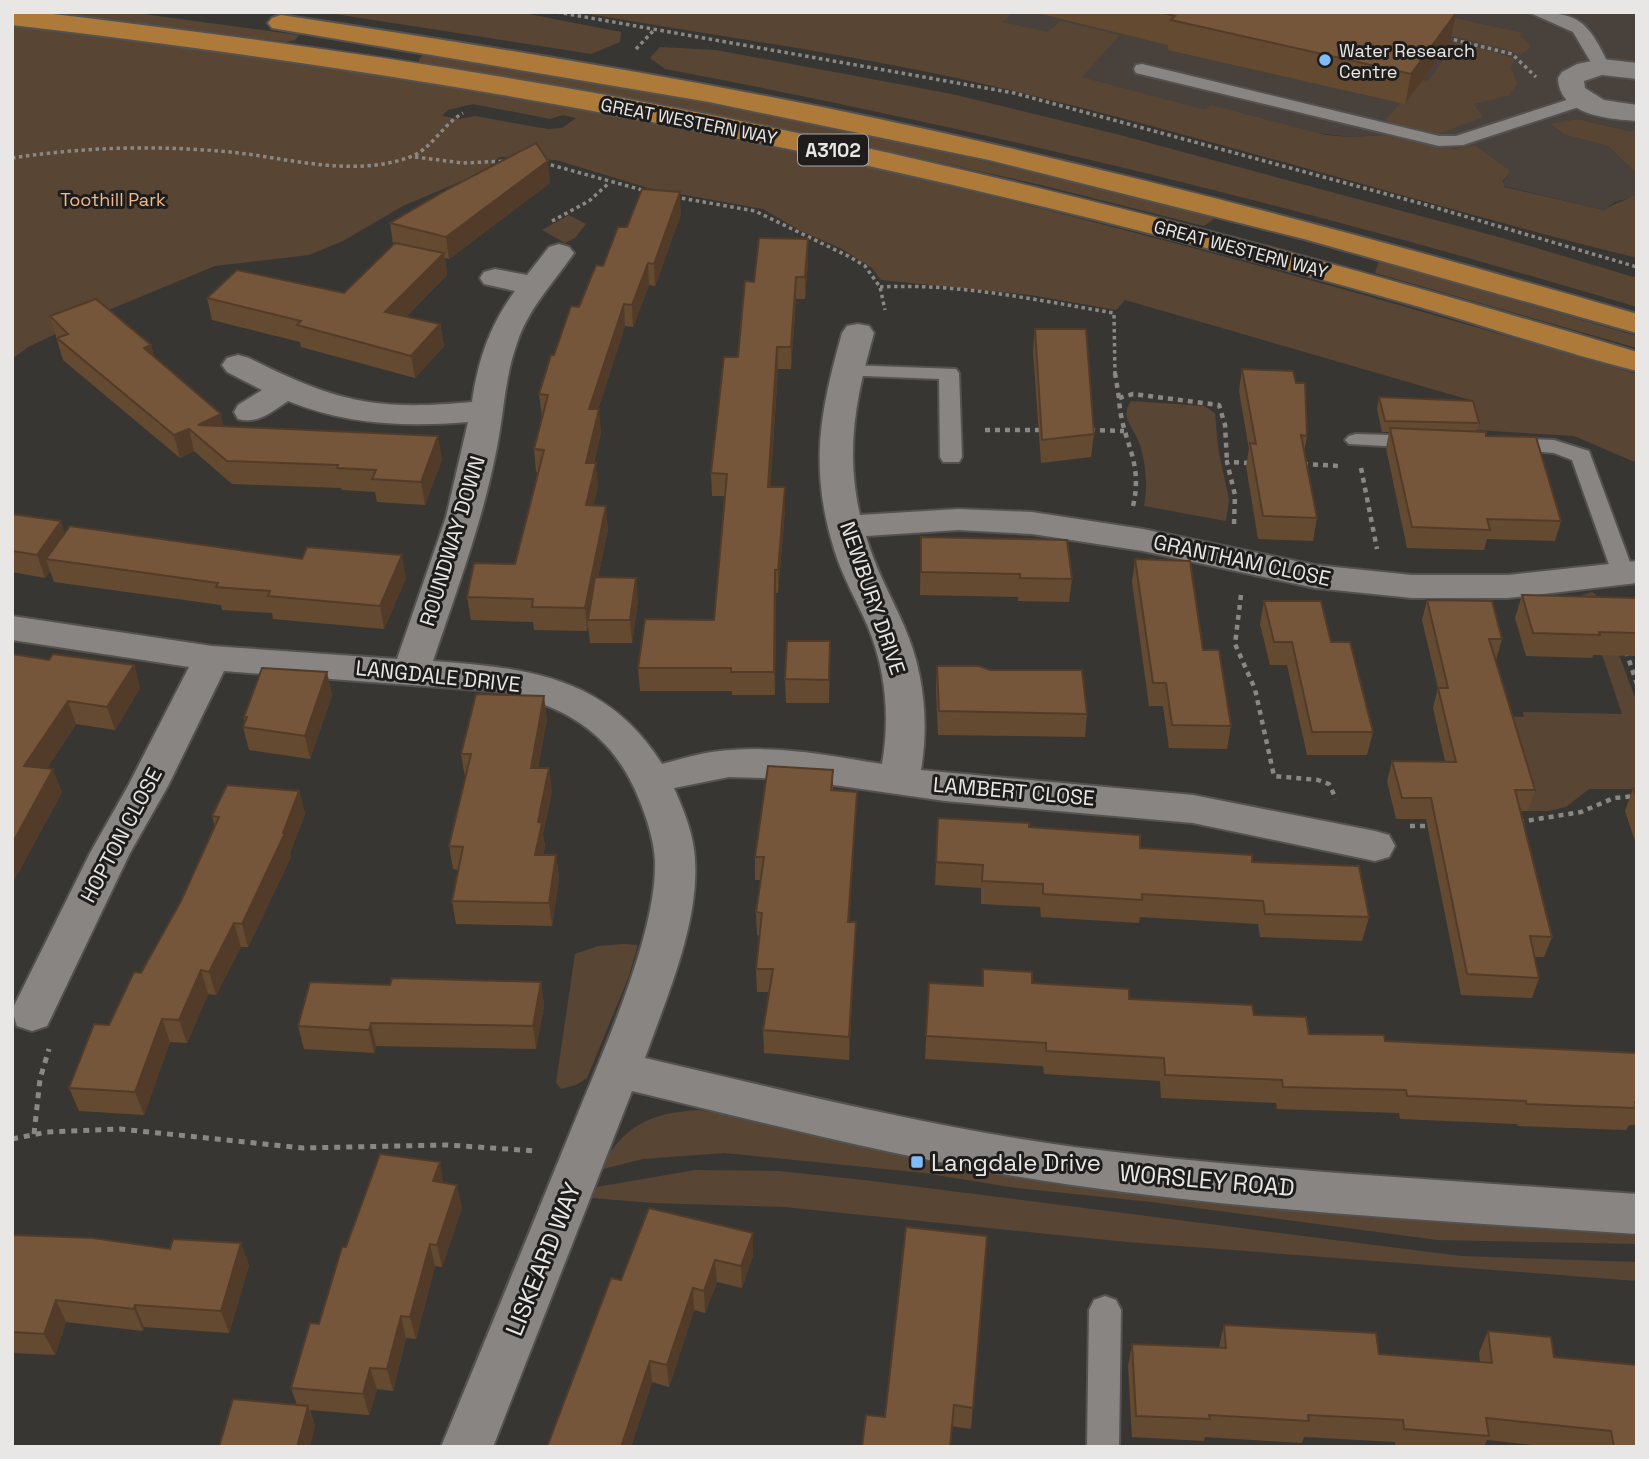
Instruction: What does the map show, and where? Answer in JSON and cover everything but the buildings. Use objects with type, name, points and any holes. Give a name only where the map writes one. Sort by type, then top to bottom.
[{"type":"main road","name":"GREAT WESTERN WAY","points":[[12,16],[194,38],[379,65],[596,102],[802,143],[1208,239],[1462,309],[1637,362]]},
{"type":"main road","name":"GREAT WESTERN WAY","points":[[255,20],[583,71],[948,143],[1223,209],[1637,324]]},
{"type":"street","points":[[1637,71],[1602,67],[1588,69],[1571,78],[1570,85],[1582,100],[1607,110],[1637,113]]},
{"type":"street","name":"ROUNDWAY DOWN","points":[[411,671],[463,517],[501,342],[515,312],[559,253]]},
{"type":"street","points":[[495,278],[533,285]]},
{"type":"street","name":"NEWBURY DRIVE","points":[[858,334],[838,412],[835,445],[847,528],[857,564],[894,646],[904,688],[908,722],[906,749],[899,780]]},
{"type":"street","points":[[238,365],[285,389],[354,412],[433,414],[488,410]]},
{"type":"street","points":[[250,412],[285,389]]},
{"type":"street","name":"GRANTHAM CLOSE","points":[[847,528],[933,519],[1041,524],[1122,536],[1338,580],[1383,584],[1470,587],[1531,585],[1630,572]]},
{"type":"street","name":"LANGDALE DRIVE","points":[[12,628],[212,658],[505,679],[550,690],[580,704],[608,724],[636,751],[652,780],[668,822],[676,860],[673,896],[650,981],[618,1070]]},
{"type":"street","name":"HOPTON CLOSE","points":[[32,1014],[110,853],[148,786],[212,658]]},
{"type":"street","name":"LAMBERT CLOSE","points":[[652,780],[738,762],[808,766],[942,787],[1068,795],[1191,809],[1261,820],[1375,846]]},
{"type":"street","name":"LISKEARD WAY","points":[[467,1447],[618,1070]]},
{"type":"street","name":"WORSLEY ROAD","points":[[618,1070],[936,1142],[1071,1166],[1176,1178],[1637,1214]]},
{"type":"lane","points":[[1536,12],[1573,24],[1590,37],[1602,67]]},
{"type":"lane","points":[[1142,69],[1439,141],[1457,141],[1582,100]]},
{"type":"lane","points":[[847,371],[948,373],[951,457]]},
{"type":"lane","points":[[1356,440],[1440,442]]},
{"type":"lane","points":[[1482,443],[1551,445],[1569,449],[1581,456],[1630,572]]},
{"type":"lane","points":[[1103,1447],[1105,1310]]},
{"type":"path","points":[[557,12],[813,55],[1014,93],[1423,204],[1637,267]]},
{"type":"path","points":[[633,52],[655,29]]},
{"type":"path","points":[[1436,35],[1512,54],[1542,81]]},
{"type":"path","points":[[414,157],[452,118],[469,111]]},
{"type":"path","points":[[12,158],[120,148],[212,151],[326,164],[357,165],[414,157],[463,163],[509,161]]},
{"type":"path","points":[[539,163],[569,168],[609,183],[650,192]]},
{"type":"path","points":[[673,197],[742,208],[771,216],[804,236],[865,266],[880,286],[886,309],[880,332],[858,334]]},
{"type":"path","points":[[880,286],[916,285],[976,290],[1114,313],[1115,377],[1119,415],[1132,445],[1138,470],[1138,490],[1122,536]]},
{"type":"path","points":[[1119,398],[1133,394],[1219,405],[1225,416],[1223,435],[1235,495],[1234,524],[1243,582],[1235,644],[1255,689],[1274,776],[1318,780],[1329,784],[1336,798],[1336,837]]},
{"type":"path","points":[[950,430],[1044,430]]},
{"type":"path","points":[[1084,430],[1124,431]]},
{"type":"path","points":[[1227,462],[1254,463]]},
{"type":"path","points":[[1294,464],[1361,466],[1383,584]]},
{"type":"path","points":[[1625,648],[1637,684]]},
{"type":"path","points":[[1505,824],[1581,811],[1614,798],[1637,796]]},
{"type":"path","points":[[1375,846],[1381,833],[1400,826],[1440,826]]},
{"type":"path","points":[[32,1014],[70,1019],[48,1050],[40,1079],[34,1134]]},
{"type":"path","points":[[12,1139],[34,1134],[131,1131],[197,1135],[304,1148],[442,1145],[534,1151],[579,1169]]},
{"type":"shaded area","points":[[813,12],[1637,12],[1637,130],[1629,131],[1578,119],[1551,125],[1565,135],[1608,146],[1637,174],[1637,193],[1604,210],[1503,186],[1511,171],[1475,145],[1454,149],[1383,135],[1351,137],[1267,127],[999,55]]},
{"type":"green space","points":[[46,12],[128,12],[299,35],[295,40],[286,42]]},
{"type":"green space","points":[[322,12],[518,12],[621,32],[620,42],[591,54]]},
{"type":"green space","points":[[576,12],[1012,12],[1003,22],[1048,32],[1060,21],[1120,35],[1082,77],[1206,110],[1211,105],[1326,135],[1383,135],[1454,149],[1475,145],[1511,171],[1503,181],[1504,187],[1604,210],[1637,193],[1637,258],[1018,92],[853,58]]},
{"type":"green space","points":[[1455,18],[1522,33],[1520,36],[1529,43],[1530,48],[1519,55],[1509,50],[1444,34]]},
{"type":"green space","name":"Toothill Park","points":[[12,25],[369,72],[635,118],[839,160],[1182,245],[1637,374],[1637,463],[1574,436],[1474,430],[1470,400],[1125,300],[1116,310],[1031,295],[881,280],[872,268],[842,249],[801,231],[763,209],[652,189],[556,160],[499,157],[485,171],[403,206],[343,241],[309,255],[215,266],[94,316],[28,347],[12,359]],"holes":[[[473,104],[550,119],[563,115],[576,118],[562,128],[548,129],[475,116],[459,119],[442,116],[448,110]]]},
{"type":"green space","points":[[1456,42],[1514,60],[1511,67],[1517,84],[1508,96],[1474,104],[1483,117],[1438,134],[1387,122],[1386,119],[1422,80],[1428,81]]},
{"type":"green space","points":[[660,47],[716,50],[952,94],[1120,135],[1506,239],[1637,278],[1637,307],[1396,238],[1154,175],[910,119],[665,69],[650,58]]},
{"type":"green space","points":[[425,53],[822,126],[1019,169],[1215,218],[1204,226],[1037,184],[730,117],[419,62]]},
{"type":"green space","points":[[1578,119],[1629,131],[1637,130],[1637,174],[1608,146],[1565,135],[1550,124]]},
{"type":"green space","points":[[569,215],[586,224],[575,238],[565,243],[542,230]]},
{"type":"green space","points":[[1379,261],[1637,336],[1637,348],[1375,273]]},
{"type":"green space","points":[[1131,401],[1204,406],[1215,413],[1218,448],[1229,500],[1226,521],[1144,506],[1146,482],[1143,456],[1127,416]]},
{"type":"green space","points":[[1592,592],[1597,596],[1637,703],[1637,789],[1589,789],[1566,807],[1549,811],[1528,811],[1501,716],[1524,717],[1523,712],[1622,714],[1582,595]]},
{"type":"green space","points":[[638,945],[629,976],[587,1078],[576,1085],[561,1089],[556,1083],[575,954],[598,946]]},
{"type":"green space","points":[[698,1110],[763,1121],[1637,1231],[1637,1244],[1437,1240],[1151,1202],[1016,1188],[924,1173],[724,1153],[643,1159],[599,1170],[618,1142],[639,1125],[665,1114]]},
{"type":"green space","points":[[695,1170],[779,1171],[864,1180],[1461,1256],[1637,1262],[1637,1281],[1127,1242],[784,1207],[653,1203],[591,1198],[597,1187]]},
{"type":"place","name":"Water Research Centre","points":[[1325,60]]},
{"type":"place","name":"Langdale Drive","points":[[917,1162]]}]
